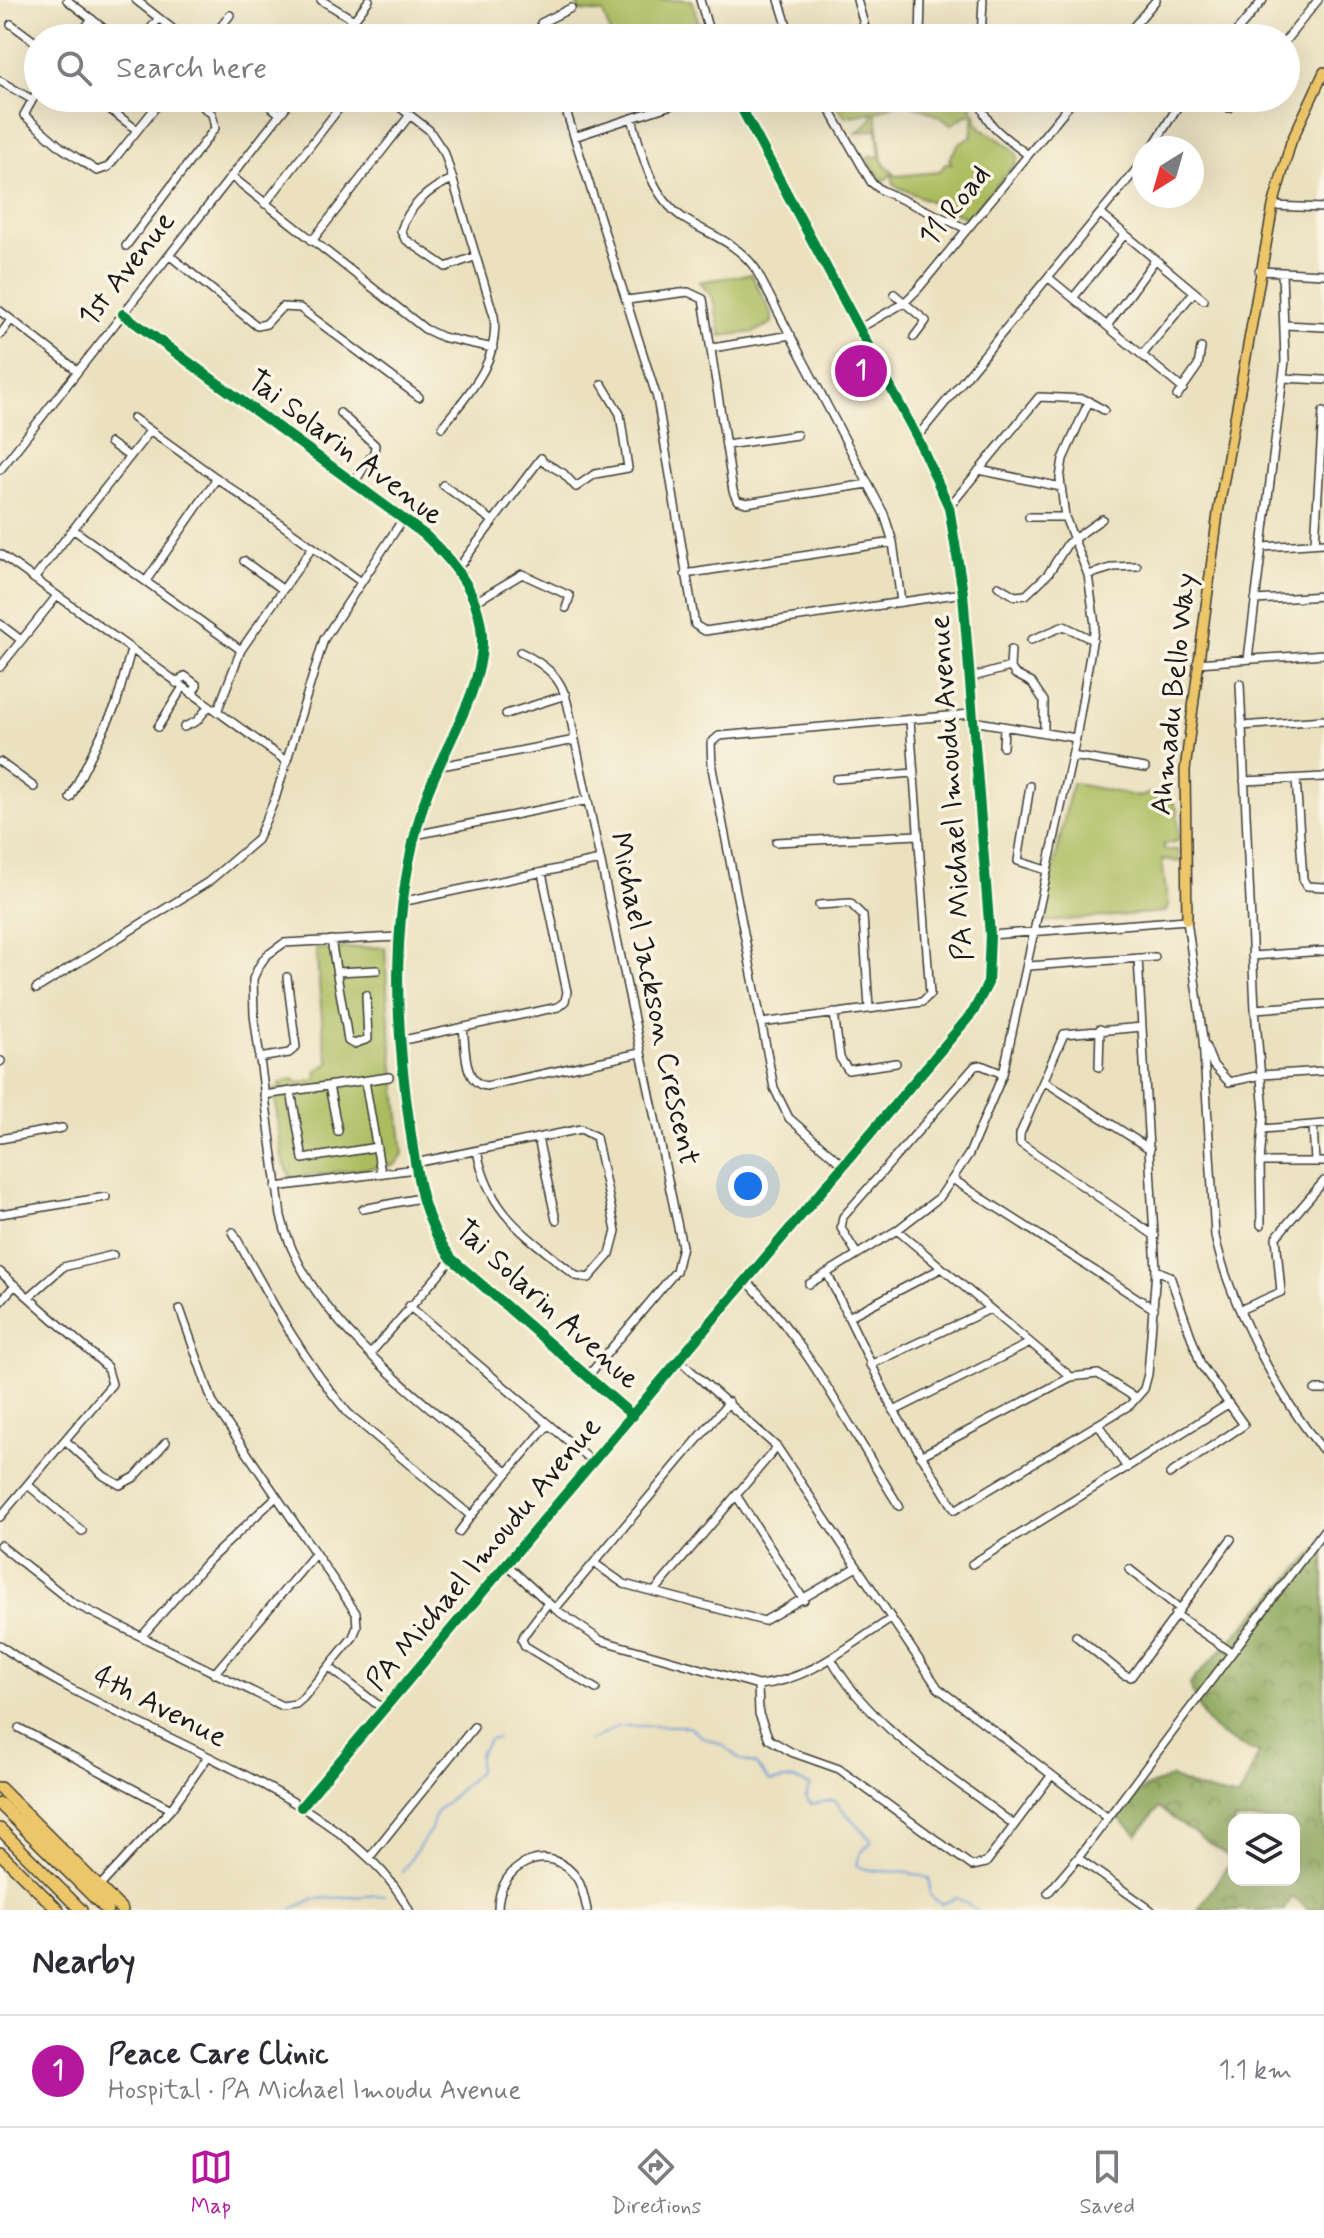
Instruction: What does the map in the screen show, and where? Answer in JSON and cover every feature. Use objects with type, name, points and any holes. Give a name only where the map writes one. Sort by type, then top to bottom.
[{"type":"highway","points":[[0,1788],[122,1910]]},
{"type":"highway","points":[[0,1801],[38,1825]]},
{"type":"highway","points":[[0,1801],[107,1910]]},
{"type":"highway","points":[[0,1829],[81,1910]]},
{"type":"highway","points":[[0,1853],[58,1910]]},
{"type":"main road","name":"Ahmadu Bello Way","points":[[1187,920],[1185,779],[1197,663],[1259,271],[1291,142],[1324,72]]},
{"type":"street","points":[[67,0],[98,24]]},
{"type":"street","points":[[136,0],[166,24]]},
{"type":"street","points":[[321,0],[354,20]]},
{"type":"street","points":[[351,24],[369,0]]},
{"type":"street","points":[[700,0],[707,24]]},
{"type":"street","points":[[779,0],[787,24]]},
{"type":"street","points":[[857,0],[864,24]]},
{"type":"street","points":[[920,24],[921,0]]},
{"type":"street","points":[[982,24],[983,0]]},
{"type":"street","points":[[1136,24],[1156,0]]},
{"type":"street","points":[[1243,24],[1263,0]]},
{"type":"street","points":[[1299,24],[1318,0]]},
{"type":"street","points":[[541,24],[545,18],[571,8]]},
{"type":"street","points":[[223,24],[230,15]]},
{"type":"street","points":[[154,24],[159,18]]},
{"type":"street","points":[[88,24],[92,19]]},
{"type":"street","points":[[11,24],[24,34]]},
{"type":"street","points":[[0,81],[24,95]]},
{"type":"street","points":[[24,112],[62,148],[97,171],[108,167],[152,112]]},
{"type":"street","points":[[113,112],[137,130]]},
{"type":"street","points":[[126,246],[215,128],[210,112]]},
{"type":"street","points":[[265,204],[336,112]]},
{"type":"street","points":[[406,112],[437,138],[453,179],[494,316],[493,348],[479,380],[442,427]]},
{"type":"street","points":[[566,112],[657,398],[695,625],[705,631],[963,593]]},
{"type":"street","points":[[574,137],[650,112]]},
{"type":"street","name":"PA Michael Imoudu Avenue","points":[[301,1807],[978,1005],[989,974],[990,935],[963,593],[949,507],[917,437],[744,112]]},
{"type":"street","points":[[831,112],[871,182],[881,190],[967,229]]},
{"type":"street","points":[[982,112],[992,126],[1028,155]]},
{"type":"street","name":"11 Road","points":[[860,328],[904,303],[1063,112]]},
{"type":"street","points":[[1159,136],[1174,112]]},
{"type":"street","name":"1st Avenue","points":[[0,470],[280,114]]},
{"type":"street","points":[[312,241],[410,115]]},
{"type":"street","points":[[632,118],[657,191],[682,217],[719,236],[745,255],[791,335],[884,514],[893,542],[901,602]]},
{"type":"street","points":[[231,176],[433,334],[493,348]]},
{"type":"street","points":[[917,437],[1132,176]]},
{"type":"street","points":[[453,179],[427,191],[401,231],[405,239],[446,267],[474,257]]},
{"type":"street","points":[[1273,206],[1324,208]]},
{"type":"street","points":[[1102,215],[1204,300]]},
{"type":"street","points":[[1073,298],[1125,234]]},
{"type":"street","points":[[169,255],[257,326],[266,324],[285,306],[300,308],[419,397]]},
{"type":"street","points":[[1107,326],[1155,260]]},
{"type":"street","points":[[1259,271],[1324,274]]},
{"type":"street","points":[[1248,659],[1283,378],[1285,325],[1282,273]]},
{"type":"street","points":[[1049,278],[1142,355],[1180,392],[1198,366],[1201,348]]},
{"type":"street","points":[[1142,355],[1194,292]]},
{"type":"street","points":[[627,300],[698,293],[703,299],[733,491],[737,500],[746,503],[868,484]]},
{"type":"street","points":[[894,294],[926,321],[914,337]]},
{"type":"street","points":[[0,311],[78,371]]},
{"type":"street","name":"Tai Solarin Avenue","points":[[123,314],[403,519],[458,568],[475,602],[482,630],[479,666],[436,767],[415,835],[397,937],[399,1041],[420,1198],[437,1240],[452,1259],[633,1416]]},
{"type":"street","points":[[0,335],[11,320]]},
{"type":"street","points":[[1285,325],[1324,327]]},
{"type":"street","points":[[712,348],[791,335]]},
{"type":"street","points":[[1283,378],[1324,380]]},
{"type":"street","points":[[458,568],[541,459],[563,473],[576,487],[595,474],[628,468],[620,414],[602,384]]},
{"type":"street","points":[[949,507],[1039,397],[1089,401],[1104,410]]},
{"type":"street","points":[[809,1284],[897,1230],[940,1197],[954,1180],[986,1120],[1003,1074],[1029,966],[1093,640],[1094,604],[1088,575],[1065,517],[1061,487],[1063,459],[1089,401]]},
{"type":"street","points":[[1263,547],[1320,543],[1323,412]]},
{"type":"street","points":[[340,413],[375,445],[354,483]]},
{"type":"street","points":[[133,418],[360,581]]},
{"type":"street","points":[[34,579],[150,431]]},
{"type":"street","points":[[726,445],[797,435]]},
{"type":"street","points":[[110,443],[130,457]]},
{"type":"street","points":[[979,470],[1061,487]]},
{"type":"street","points":[[146,581],[217,478]]},
{"type":"street","points":[[443,485],[493,521]]},
{"type":"street","points":[[1029,517],[1065,517]]},
{"type":"street","points":[[36,989],[208,882],[245,853],[265,825],[316,660],[335,619],[403,519]]},
{"type":"street","points":[[998,586],[1015,596],[1026,595],[1048,574],[1074,538],[1102,519]]},
{"type":"street","points":[[74,530],[241,650]]},
{"type":"street","points":[[685,574],[893,542]]},
{"type":"street","points":[[217,712],[241,650],[312,548]]},
{"type":"street","points":[[0,554],[180,685]]},
{"type":"street","points":[[244,561],[282,589]]},
{"type":"street","points":[[1088,575],[1114,567],[1137,566]]},
{"type":"street","points":[[475,602],[522,574],[570,596],[566,608]]},
{"type":"street","points":[[1255,600],[1324,596]]},
{"type":"street","points":[[0,667],[56,597]]},
{"type":"street","points":[[0,624],[21,640]]},
{"type":"street","points":[[1031,640],[1064,626],[1093,640]]},
{"type":"street","points":[[70,798],[116,705],[131,650]]},
{"type":"street","points":[[1011,650],[1010,667],[1015,674],[1032,683],[1044,701],[1044,733]]},
{"type":"street","points":[[506,714],[566,695],[556,674],[520,652]]},
{"type":"street","points":[[1197,663],[1324,654]]},
{"type":"street","points":[[969,678],[1010,667]]},
{"type":"street","points":[[158,727],[185,676],[197,685],[192,694],[286,761]]},
{"type":"street","points":[[1240,684],[1252,956],[1261,1075],[1261,1225]]},
{"type":"street","name":"Michael Jackson Crescent","points":[[566,695],[682,1246],[681,1261],[588,1376]]},
{"type":"street","points":[[184,727],[197,721],[209,706]]},
{"type":"street","points":[[844,1166],[804,1134],[779,1102],[712,768],[711,743],[719,736],[972,718],[1004,727],[1076,738]]},
{"type":"street","points":[[1241,726],[1324,720]]},
{"type":"street","points":[[761,1023],[922,1002],[930,994],[910,721]]},
{"type":"street","points":[[1003,747],[1004,727]]},
{"type":"street","points":[[436,767],[575,740]]},
{"type":"street","points":[[1072,756],[1145,768]]},
{"type":"street","points":[[0,762],[34,787]]},
{"type":"street","points":[[836,779],[914,773]]},
{"type":"street","points":[[1244,781],[1324,777]]},
{"type":"street","points":[[1296,779],[1303,879],[1307,886],[1324,887]]},
{"type":"street","points":[[1030,786],[1018,861],[1046,870]]},
{"type":"street","points":[[415,835],[588,800]]},
{"type":"street","points":[[776,842],[918,835]]},
{"type":"street","points":[[401,902],[600,860]]},
{"type":"street","points":[[399,1041],[558,1007],[565,1001],[567,992],[542,873]]},
{"type":"street","points":[[819,905],[850,903],[863,916],[869,1008]]},
{"type":"street","points":[[990,935],[1187,920]]},
{"type":"street","name":"Ahmadu Bello Way","points":[[1187,920],[1203,1039],[1215,1236],[1220,1260],[1284,1394],[1324,1451]]},
{"type":"street","points":[[397,937],[284,943],[266,956],[259,966],[252,997],[276,1187],[288,1246],[334,1317],[370,1354],[507,1472]]},
{"type":"street","points":[[331,940],[348,1041],[354,1044],[368,1039],[366,995]]},
{"type":"street","points":[[1252,956],[1324,951]]},
{"type":"street","points":[[1029,966],[1155,957]]},
{"type":"street","points":[[827,1273],[894,1411],[951,1506],[960,1509],[1136,1398],[1144,1389],[1148,1374],[1156,1270],[1138,958]]},
{"type":"street","points":[[337,972],[377,970]]},
{"type":"street","points":[[259,1058],[289,1053],[296,1047],[287,977]]},
{"type":"street","points":[[1255,1009],[1324,1004]]},
{"type":"street","points":[[834,1013],[840,1058],[848,1070],[896,1063]]},
{"type":"street","points":[[1142,1027],[1064,1034],[1020,1134],[1020,1143],[1155,1236]]},
{"type":"street","points":[[463,1028],[471,1078],[477,1085],[486,1086],[640,1053]]},
{"type":"street","points":[[1099,1067],[1100,1029]]},
{"type":"street","points":[[1203,1039],[1213,1065],[1229,1082],[1261,1075],[1324,1071]]},
{"type":"street","points":[[857,1254],[841,1228],[843,1217],[975,1066],[981,1065],[1003,1074]]},
{"type":"street","points":[[264,1095],[389,1077]]},
{"type":"street","points":[[365,1081],[381,1173]]},
{"type":"street","points":[[1044,1081],[1150,1149]]},
{"type":"street","points":[[329,1086],[338,1131]]},
{"type":"street","points":[[291,1091],[303,1159],[377,1147]]},
{"type":"street","points":[[1263,1129],[1324,1124]]},
{"type":"street","points":[[1260,1162],[1319,1162],[1313,1125]]},
{"type":"street","points":[[0,1139],[62,1128]]},
{"type":"street","points":[[276,1187],[381,1173],[477,1151],[581,1129],[596,1137],[616,1231],[610,1254],[589,1278],[576,1276],[496,1206],[486,1190],[477,1151]]},
{"type":"street","points":[[538,1138],[556,1220]]},
{"type":"street","points":[[954,1180],[1154,1309]]},
{"type":"street","points":[[1242,1309],[1281,1292],[1276,1237],[1324,1181]]},
{"type":"street","points":[[0,1214],[106,1197]]},
{"type":"street","points":[[363,1209],[420,1198]]},
{"type":"street","points":[[897,1230],[1071,1377]]},
{"type":"street","points":[[233,1232],[275,1308],[334,1397],[348,1413],[471,1516]]},
{"type":"street","points":[[29,1297],[63,1267],[113,1255]]},
{"type":"street","points":[[370,1354],[452,1259]]},
{"type":"street","points":[[848,1317],[942,1268]]},
{"type":"street","points":[[1156,1270],[1170,1276],[1201,1365],[1243,1421],[1241,1429],[1170,1474]]},
{"type":"street","points":[[0,1272],[107,1367],[112,1376],[107,1393],[0,1517]]},
{"type":"street","points":[[747,1281],[784,1322],[843,1408],[899,1506]]},
{"type":"street","points":[[0,1302],[15,1285]]},
{"type":"street","points":[[409,1306],[593,1462]]},
{"type":"street","points":[[0,1545],[73,1603],[214,1674],[289,1706],[303,1698],[353,1637],[358,1621],[213,1403],[180,1309]]},
{"type":"street","points":[[870,1365],[990,1309]]},
{"type":"street","points":[[894,1411],[1030,1343]]},
{"type":"street","points":[[680,1361],[777,1447],[938,1688],[1108,1818]]},
{"type":"street","points":[[920,1456],[1071,1377],[1098,1374],[1136,1398]]},
{"type":"street","points":[[596,1689],[525,1646],[524,1635],[594,1563],[729,1402]]},
{"type":"street","points":[[972,1564],[1228,1404]]},
{"type":"street","points":[[1098,1424],[1127,1468]]},
{"type":"street","points":[[459,1532],[548,1425]]},
{"type":"street","points":[[66,1441],[104,1476],[120,1485],[135,1477],[166,1442]]},
{"type":"street","points":[[654,1592],[777,1447]]},
{"type":"street","points":[[28,1485],[82,1531]]},
{"type":"street","points":[[736,1495],[804,1600]]},
{"type":"street","points":[[142,1636],[207,1562],[275,1498]]},
{"type":"street","points":[[1048,1893],[1078,1858],[1324,1530]]},
{"type":"street","points":[[1076,1636],[1124,1675],[1131,1677],[1231,1539]]},
{"type":"street","points":[[214,1674],[315,1554]]},
{"type":"street","points":[[594,1563],[624,1584],[764,1621],[857,1567]]},
{"type":"street","points":[[506,1564],[551,1606],[600,1640],[758,1685],[792,1679],[891,1619]]},
{"type":"street","points":[[1129,1569],[1231,1652]]},
{"type":"street","name":"4th Avenue","points":[[0,1645],[50,1678],[301,1807],[369,1858],[395,1887],[409,1910]]},
{"type":"street","points":[[831,1658],[863,1706],[1013,1824]]},
{"type":"street","points":[[329,1667],[383,1709]]},
{"type":"street","points":[[758,1685],[759,1714],[769,1739],[791,1752],[839,1769],[963,1863],[979,1867],[986,1863],[1051,1776]]},
{"type":"street","points":[[369,1858],[474,1727]]},
{"type":"street","points":[[19,1728],[171,1809]]},
{"type":"street","points":[[99,1887],[171,1809],[207,1758]]},
{"type":"street","points":[[1078,1858],[1151,1910]]},
{"type":"street","points":[[498,1910],[501,1887],[507,1876],[523,1863],[546,1860],[569,1870],[578,1881],[587,1910]]},
{"type":"green space","points":[[576,0],[692,0],[699,24],[607,24],[603,13],[579,11]]},
{"type":"green space","points":[[842,112],[873,112],[845,117]]},
{"type":"green space","points":[[873,112],[876,112],[882,161],[896,176],[939,172],[946,163],[952,164],[949,159],[959,144],[971,137],[974,115],[966,115],[951,125],[928,112],[974,112],[976,122],[1018,156],[1016,163],[967,218],[894,185],[892,174],[883,181],[867,159],[870,156],[880,157],[877,129],[856,133],[871,120]]},
{"type":"green space","points":[[751,274],[772,315],[772,323],[754,332],[721,336],[713,298],[699,282]]},
{"type":"green space","points":[[1072,783],[1140,797],[1151,793],[1161,803],[1169,795],[1178,811],[1178,841],[1164,844],[1164,850],[1179,850],[1179,862],[1162,859],[1168,907],[1165,912],[1042,922]]},
{"type":"green space","points":[[385,947],[388,1011],[403,1154],[395,1165],[291,1178],[282,1158],[274,1089],[281,1088],[280,1083],[294,1079],[298,1083],[316,1080],[317,1070],[330,1063],[324,1042],[316,949]]},
{"type":"green space","points":[[1324,1542],[1324,1910],[1309,1910],[1292,1897],[1284,1910],[1198,1910],[1228,1865],[1228,1886],[1300,1886],[1300,1814],[1228,1814],[1228,1856],[1158,1808],[1137,1835],[1117,1816],[1144,1788],[1171,1777],[1199,1789],[1239,1798],[1259,1753],[1222,1736],[1206,1720],[1190,1683]]},
{"type":"waterway","points":[[590,1740],[620,1726],[689,1726],[740,1759],[755,1764],[770,1782],[794,1779],[810,1786],[805,1797],[811,1804],[834,1800],[872,1841],[860,1854],[857,1865],[871,1870],[920,1875],[930,1879],[930,1895],[941,1904],[957,1898],[977,1910]]},
{"type":"waterway","points":[[402,1872],[431,1829],[436,1812],[479,1771],[479,1754],[490,1739],[497,1739]]},
{"type":"waterway","points":[[291,1910],[313,1899],[384,1895]]},
{"type":"cycle path","points":[[301,1807],[973,1012],[988,983],[990,935],[963,593],[949,507],[917,437],[743,112]]},
{"type":"cycle path","points":[[123,314],[425,535],[457,570],[473,597],[481,627],[480,663],[467,704],[424,803],[405,883],[400,924],[398,1005],[418,1180],[433,1228],[452,1259],[633,1416]]},
{"type":"place","name":"Peace Care Clinic","points":[[861,371]]}]
